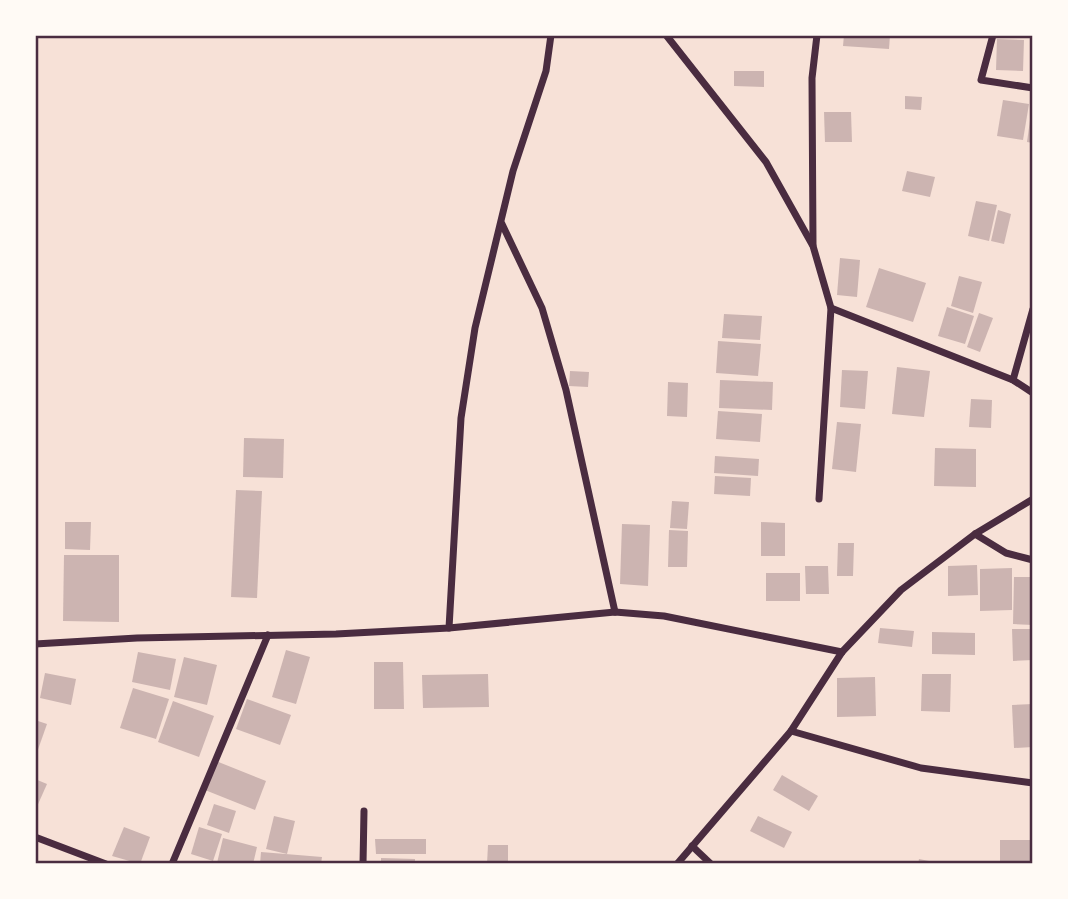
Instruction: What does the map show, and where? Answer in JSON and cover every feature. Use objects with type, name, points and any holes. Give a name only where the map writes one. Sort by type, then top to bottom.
[{"type":"street","points":[[449,628],[461,418],[475,328],[513,171],[546,71],[551,35]]},
{"type":"street","points":[[666,35],[766,162],[814,246]]},
{"type":"street","points":[[817,35],[812,78],[814,246],[831,309],[819,499]]},
{"type":"street","points":[[993,35],[981,80],[1033,88]]},
{"type":"street","points":[[502,223],[542,308],[566,390],[615,612]]},
{"type":"street","points":[[831,309],[1013,380],[1033,393]]},
{"type":"street","points":[[1013,380],[1033,309]]},
{"type":"street","points":[[677,864],[791,731],[842,652],[901,590],[975,534],[1033,499]]},
{"type":"street","points":[[975,534],[1006,553],[1033,560]]},
{"type":"street","points":[[35,644],[449,628],[615,612],[664,616],[842,652]]},
{"type":"street","points":[[172,864],[268,635]]},
{"type":"street","points":[[791,731],[921,768],[1033,783]]},
{"type":"street","points":[[363,864],[364,811]]},
{"type":"street","points":[[35,837],[106,864]]},
{"type":"street","points":[[692,846],[710,864]]},
{"type":"building","points":[[844,35],[890,35],[889,49],[843,46]]},
{"type":"building","points":[[997,39],[1024,40],[1023,71],[996,70]]},
{"type":"building","points":[[734,71],[764,71],[764,87],[734,86]]},
{"type":"building","points":[[905,96],[922,97],[921,110],[905,109]]},
{"type":"building","points":[[1003,100],[1029,104],[1023,140],[997,136]]},
{"type":"building","points":[[824,112],[851,112],[852,142],[825,142]]},
{"type":"building","points":[[1033,113],[1033,143],[1027,142]]},
{"type":"building","points":[[907,171],[935,177],[930,197],[902,191]]},
{"type":"building","points":[[976,201],[997,205],[989,241],[968,236]]},
{"type":"building","points":[[998,210],[1011,214],[1004,244],[991,241]]},
{"type":"building","points":[[840,258],[860,260],[857,297],[837,295]]},
{"type":"building","points":[[879,268],[926,283],[913,322],[866,307]]},
{"type":"building","points":[[959,276],[982,282],[973,313],[951,306]]},
{"type":"building","points":[[947,307],[974,316],[965,344],[938,336]]},
{"type":"building","points":[[979,313],[993,318],[980,352],[967,347]]},
{"type":"building","points":[[724,314],[762,316],[760,340],[722,338]]},
{"type":"building","points":[[718,341],[761,344],[758,376],[716,373]]},
{"type":"building","points":[[897,367],[930,371],[924,417],[892,414]]},
{"type":"building","points":[[842,370],[868,371],[865,409],[840,407]]},
{"type":"building","points":[[570,371],[589,372],[588,387],[569,386]]},
{"type":"building","points":[[720,380],[773,382],[772,410],[719,408]]},
{"type":"building","points":[[668,382],[688,383],[687,417],[667,416]]},
{"type":"building","points":[[971,399],[992,400],[991,428],[969,427]]},
{"type":"building","points":[[718,411],[762,414],[760,442],[716,439]]},
{"type":"building","points":[[837,422],[861,424],[856,472],[832,469]]},
{"type":"building","points":[[244,438],[284,439],[283,478],[243,477]]},
{"type":"building","points":[[935,448],[976,449],[976,487],[934,486]]},
{"type":"building","points":[[715,456],[759,459],[758,476],[714,473]]},
{"type":"building","points":[[715,476],[751,478],[750,496],[714,494]]},
{"type":"building","points":[[236,490],[262,491],[257,598],[231,597]]},
{"type":"building","points":[[672,501],[689,502],[687,529],[670,528]]},
{"type":"building","points":[[65,522],[91,522],[90,550],[65,549]]},
{"type":"building","points":[[761,522],[785,523],[785,556],[761,556]]},
{"type":"building","points":[[622,524],[650,525],[648,586],[620,584]]},
{"type":"building","points":[[669,530],[688,531],[687,567],[668,567]]},
{"type":"building","points":[[838,543],[854,543],[853,576],[837,576]]},
{"type":"building","points":[[64,555],[119,555],[119,622],[63,621]]},
{"type":"building","points":[[977,565],[978,595],[948,596],[948,566]]},
{"type":"building","points":[[805,566],[828,566],[829,594],[806,594]]},
{"type":"building","points":[[1012,568],[1012,610],[980,611],[980,569]]},
{"type":"building","points":[[766,573],[800,573],[800,601],[766,601]]},
{"type":"building","points":[[1014,577],[1033,577],[1033,625],[1013,624]]},
{"type":"building","points":[[880,628],[914,631],[912,647],[878,643]]},
{"type":"building","points":[[1012,629],[1033,629],[1033,660],[1013,661]]},
{"type":"building","points":[[932,632],[975,633],[975,655],[932,654]]},
{"type":"building","points":[[286,650],[310,657],[296,704],[272,697]]},
{"type":"building","points":[[138,652],[176,659],[170,690],[132,682]]},
{"type":"building","points":[[184,657],[217,665],[207,705],[174,697]]},
{"type":"building","points":[[374,662],[403,662],[404,709],[374,709]]},
{"type":"building","points":[[45,673],[76,679],[71,705],[40,698]]},
{"type":"building","points":[[488,674],[489,707],[423,708],[422,675]]},
{"type":"building","points":[[922,674],[951,674],[950,712],[921,711]]},
{"type":"building","points":[[875,677],[876,716],[837,717],[837,678]]},
{"type":"building","points":[[133,688],[169,699],[156,739],[120,728]]},
{"type":"building","points":[[247,699],[291,715],[280,745],[236,729]]},
{"type":"building","points":[[173,701],[214,716],[199,757],[158,742]]},
{"type":"building","points":[[1033,704],[1033,747],[1014,748],[1012,705]]},
{"type":"building","points":[[35,720],[47,724],[35,758]]},
{"type":"building","points":[[216,761],[266,781],[255,810],[205,790]]},
{"type":"building","points":[[782,775],[818,796],[809,811],[773,790]]},
{"type":"building","points":[[35,779],[47,784],[35,811]]},
{"type":"building","points":[[214,804],[236,811],[229,833],[207,825]]},
{"type":"building","points":[[274,816],[295,821],[287,854],[266,849]]},
{"type":"building","points":[[758,816],[792,832],[784,848],[750,831]]},
{"type":"building","points":[[124,827],[150,837],[140,864],[112,856]]},
{"type":"building","points":[[199,827],[222,834],[213,861],[191,854]]},
{"type":"building","points":[[223,838],[257,847],[253,864],[217,863]]},
{"type":"building","points":[[375,839],[426,839],[426,854],[376,854]]},
{"type":"building","points":[[1000,840],[1033,840],[1033,864],[1000,864]]},
{"type":"building","points":[[488,845],[508,845],[508,864],[487,864]]},
{"type":"building","points":[[261,852],[322,857],[321,864],[260,864]]},
{"type":"building","points":[[381,858],[415,859],[415,864],[381,864]]},
{"type":"building","points":[[919,859],[939,863],[939,864],[918,864]]}]
